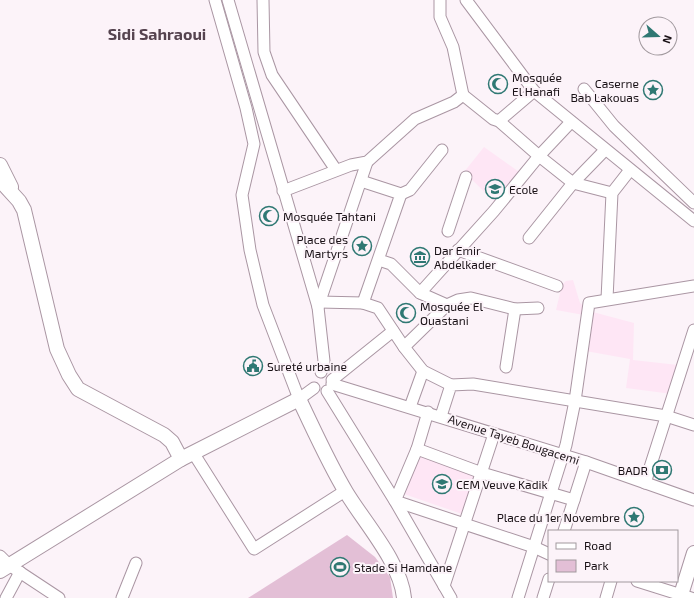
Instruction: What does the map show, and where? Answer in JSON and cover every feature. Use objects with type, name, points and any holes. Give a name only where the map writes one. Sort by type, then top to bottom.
[{"type":"main road","points":[[0,165],[24,210],[57,349],[69,375],[78,389],[164,435],[187,456]]},
{"type":"main road","points":[[0,180],[19,201]]},
{"type":"main road","points":[[7,566],[187,456],[298,399],[346,491],[387,555],[403,587],[404,598]]},
{"type":"main road","points":[[684,597],[694,553]]},
{"type":"street","points":[[215,0],[246,108],[254,144],[242,195],[250,250],[263,305],[298,399],[314,388]]},
{"type":"street","points":[[228,0],[283,191],[319,305],[324,361],[321,372]]},
{"type":"street","points":[[263,0],[264,52],[272,75],[336,170]]},
{"type":"street","points":[[440,0],[440,17],[453,47],[463,95],[493,119],[499,121],[573,183],[612,193]]},
{"type":"street","points":[[466,0],[534,91],[694,221]]},
{"type":"street","points":[[584,89],[614,126],[694,203]]},
{"type":"street","points":[[499,121],[534,91]]},
{"type":"street","points":[[319,305],[367,162],[415,119],[454,102],[463,95]]},
{"type":"street","points":[[420,293],[494,211],[539,156],[571,122]]},
{"type":"street","points":[[361,181],[401,194],[410,190],[442,150]]},
{"type":"street","points":[[529,238],[573,183],[605,150]]},
{"type":"street","points":[[283,191],[336,170],[367,162]]},
{"type":"street","points":[[607,299],[612,193],[630,170]]},
{"type":"street","points":[[448,232],[466,177]]},
{"type":"street","points":[[363,303],[401,194]]},
{"type":"street","points":[[458,250],[557,286]]},
{"type":"street","points":[[379,260],[391,264],[420,293],[447,305]]},
{"type":"street","points":[[518,598],[563,456],[575,401],[589,303],[694,286]]},
{"type":"street","points":[[404,347],[447,305],[471,298],[515,309],[538,308]]},
{"type":"street","points":[[319,305],[363,303],[378,308],[404,347],[423,371],[451,385],[473,384],[666,416],[694,425]]},
{"type":"street","points":[[506,367],[515,309]]},
{"type":"street","points":[[314,388],[321,392],[393,331]]},
{"type":"street","points":[[645,483],[693,337]]},
{"type":"street","points":[[410,407],[423,371]]},
{"type":"street","points":[[314,388],[313,379],[316,374],[321,372],[327,373],[330,385],[395,501],[452,598]]},
{"type":"street","name":"Avenue Tayeb Bougacemi","points":[[330,385],[441,416],[563,456],[586,462],[694,500]]},
{"type":"street","points":[[441,416],[451,385]]},
{"type":"street","points":[[395,501],[417,449],[428,412]]},
{"type":"street","points":[[444,586],[494,434]]},
{"type":"street","points":[[417,449],[482,473],[574,500]]},
{"type":"street","points":[[187,456],[254,549],[346,491]]},
{"type":"street","points":[[564,530],[586,462]]},
{"type":"street","points":[[395,501],[534,547],[548,554]]},
{"type":"street","points":[[122,598],[136,562]]},
{"type":"street","points":[[6,598],[7,566],[59,598]]},
{"type":"street","points":[[543,598],[548,582]]},
{"type":"street","points":[[606,598],[611,582]]},
{"type":"street","points":[[640,582],[684,597]]},
{"type":"shaded area","name":"Ecole","points":[[484,147],[522,174],[496,203],[464,172]]},
{"type":"shaded area","points":[[573,280],[580,303],[589,311],[634,323],[633,360],[678,365],[672,394],[626,388],[630,359],[580,350],[584,315],[556,310],[562,285],[566,281]]},
{"type":"shaded area","name":"CEM Veuve Kadik","points":[[419,453],[479,474],[465,515],[404,494]]},
{"type":"green space","name":"Stade Si Hamdane","points":[[347,535],[375,557],[390,577],[393,598],[248,598]]},
{"type":"place","name":"Mosquée El Hanafi","points":[[498,84]]},
{"type":"place","name":"Caserne Bab Lakouas","points":[[653,90]]},
{"type":"place","name":"Ecole","points":[[495,189]]},
{"type":"place","name":"Mosquée Tahtani","points":[[269,216]]},
{"type":"place","name":"Place des Martyrs","points":[[362,246]]},
{"type":"place","name":"Dar Emir Abdelkader","points":[[420,257]]},
{"type":"place","name":"Mosquée El Ouastani","points":[[406,313]]},
{"type":"place","name":"Sureté urbaine","points":[[253,366]]},
{"type":"place","name":"BADR","points":[[662,470]]},
{"type":"place","name":"CEM Veuve Kadik","points":[[442,484]]},
{"type":"place","name":"Place du 1er Novembre","points":[[634,517]]},
{"type":"place","name":"Stade Si Hamdane","points":[[340,567]]},
{"type":"district","name":"Sidi Sahraoui","points":[[157,33]]}]
